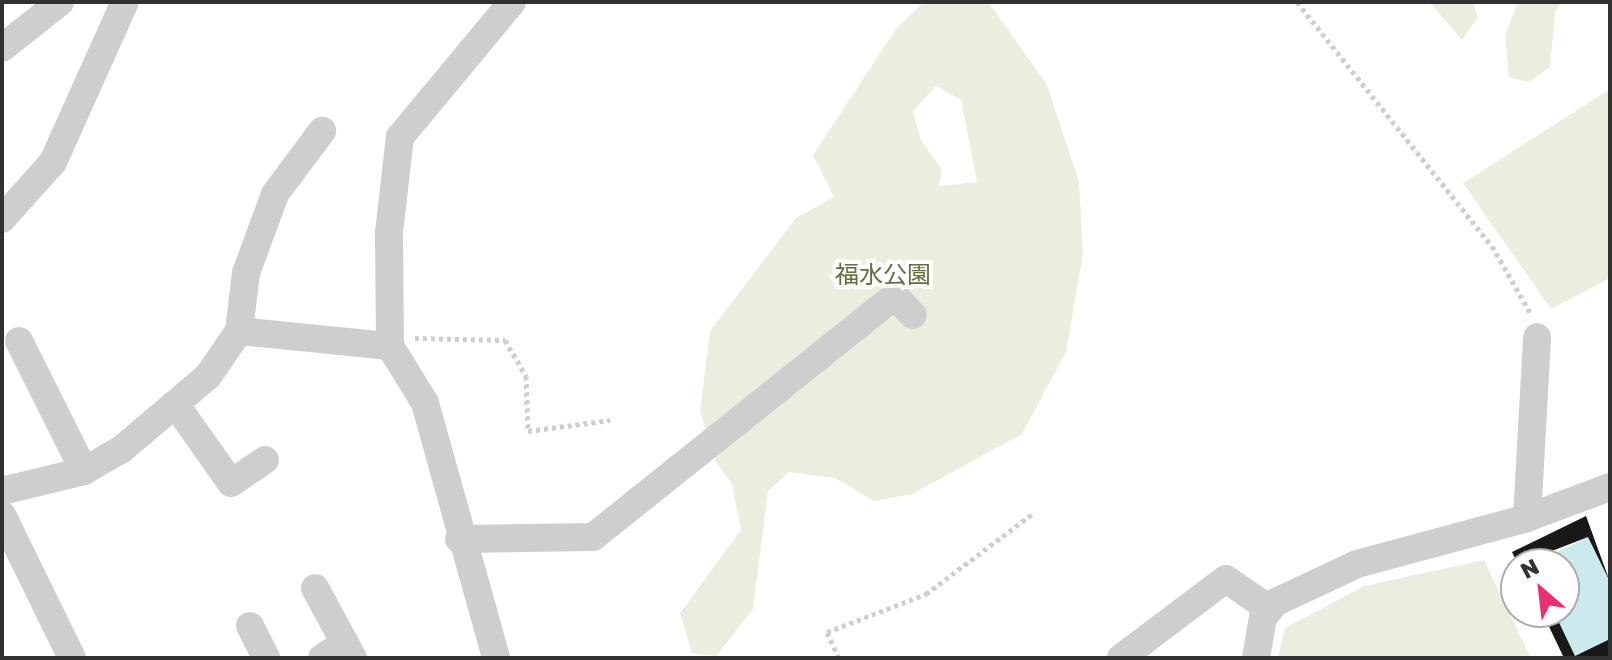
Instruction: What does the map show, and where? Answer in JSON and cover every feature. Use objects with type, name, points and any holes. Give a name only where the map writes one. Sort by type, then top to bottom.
[{"type":"street","points":[[2,48],[60,2]]},
{"type":"street","points":[[2,219],[53,162],[125,2]]},
{"type":"street","points":[[496,658],[459,539],[425,403],[390,342],[389,233],[400,137],[512,2]]},
{"type":"street","points":[[2,491],[84,471],[176,405],[208,376],[239,331],[246,273],[275,194],[322,131]]},
{"type":"street","points":[[459,539],[593,537],[895,296],[913,315]]},
{"type":"street","points":[[239,331],[390,342]]},
{"type":"street","points":[[1527,518],[1537,337]]},
{"type":"street","points":[[19,341],[84,471]]},
{"type":"street","points":[[176,405],[231,483],[265,460]]},
{"type":"street","points":[[1268,608],[1357,564],[1527,518],[1610,487]]},
{"type":"street","points":[[2,515],[72,658]]},
{"type":"street","points":[[1121,658],[1226,579],[1268,608]]},
{"type":"street","points":[[315,588],[340,653]]},
{"type":"street","points":[[1256,658],[1268,608]]},
{"type":"street","points":[[250,626],[266,658]]},
{"type":"path","points":[[1297,2],[1492,246],[1537,337]]},
{"type":"path","points":[[390,342],[505,340],[526,376],[528,431],[610,420]]},
{"type":"path","points":[[839,658],[827,632],[926,594],[1032,514]]},
{"type":"green space","name":"福水公園","points":[[924,2],[990,4],[1047,85],[1079,182],[1083,254],[1066,352],[1022,434],[912,494],[874,501],[835,478],[789,472],[768,491],[753,609],[716,656],[692,653],[680,613],[741,530],[732,484],[716,462],[700,411],[710,331],[796,218],[834,197],[813,155],[896,29]],"holes":[[[936,86],[961,100],[977,182],[939,186],[942,170],[921,140],[913,111]]]},
{"type":"green space","points":[[1429,2],[1473,2],[1478,17],[1462,40]]},
{"type":"green space","points":[[1518,2],[1562,2],[1555,12],[1550,67],[1529,82],[1509,77],[1505,35]]},
{"type":"green space","points":[[1610,89],[1610,278],[1551,309],[1463,183]]},
{"type":"green space","points":[[1484,560],[1500,593],[1500,628],[1517,628],[1531,658],[1278,658],[1285,628],[1364,586]]},
{"type":"water","points":[[1588,537],[1610,582],[1610,639],[1575,656],[1562,628],[1580,628],[1580,548],[1566,548]]},
{"type":"building","points":[[1586,516],[1610,582],[1588,537],[1559,548],[1520,548]]},
{"type":"building","points":[[1550,628],[1562,628],[1575,656],[1610,639],[1610,658],[1564,658]]}]
